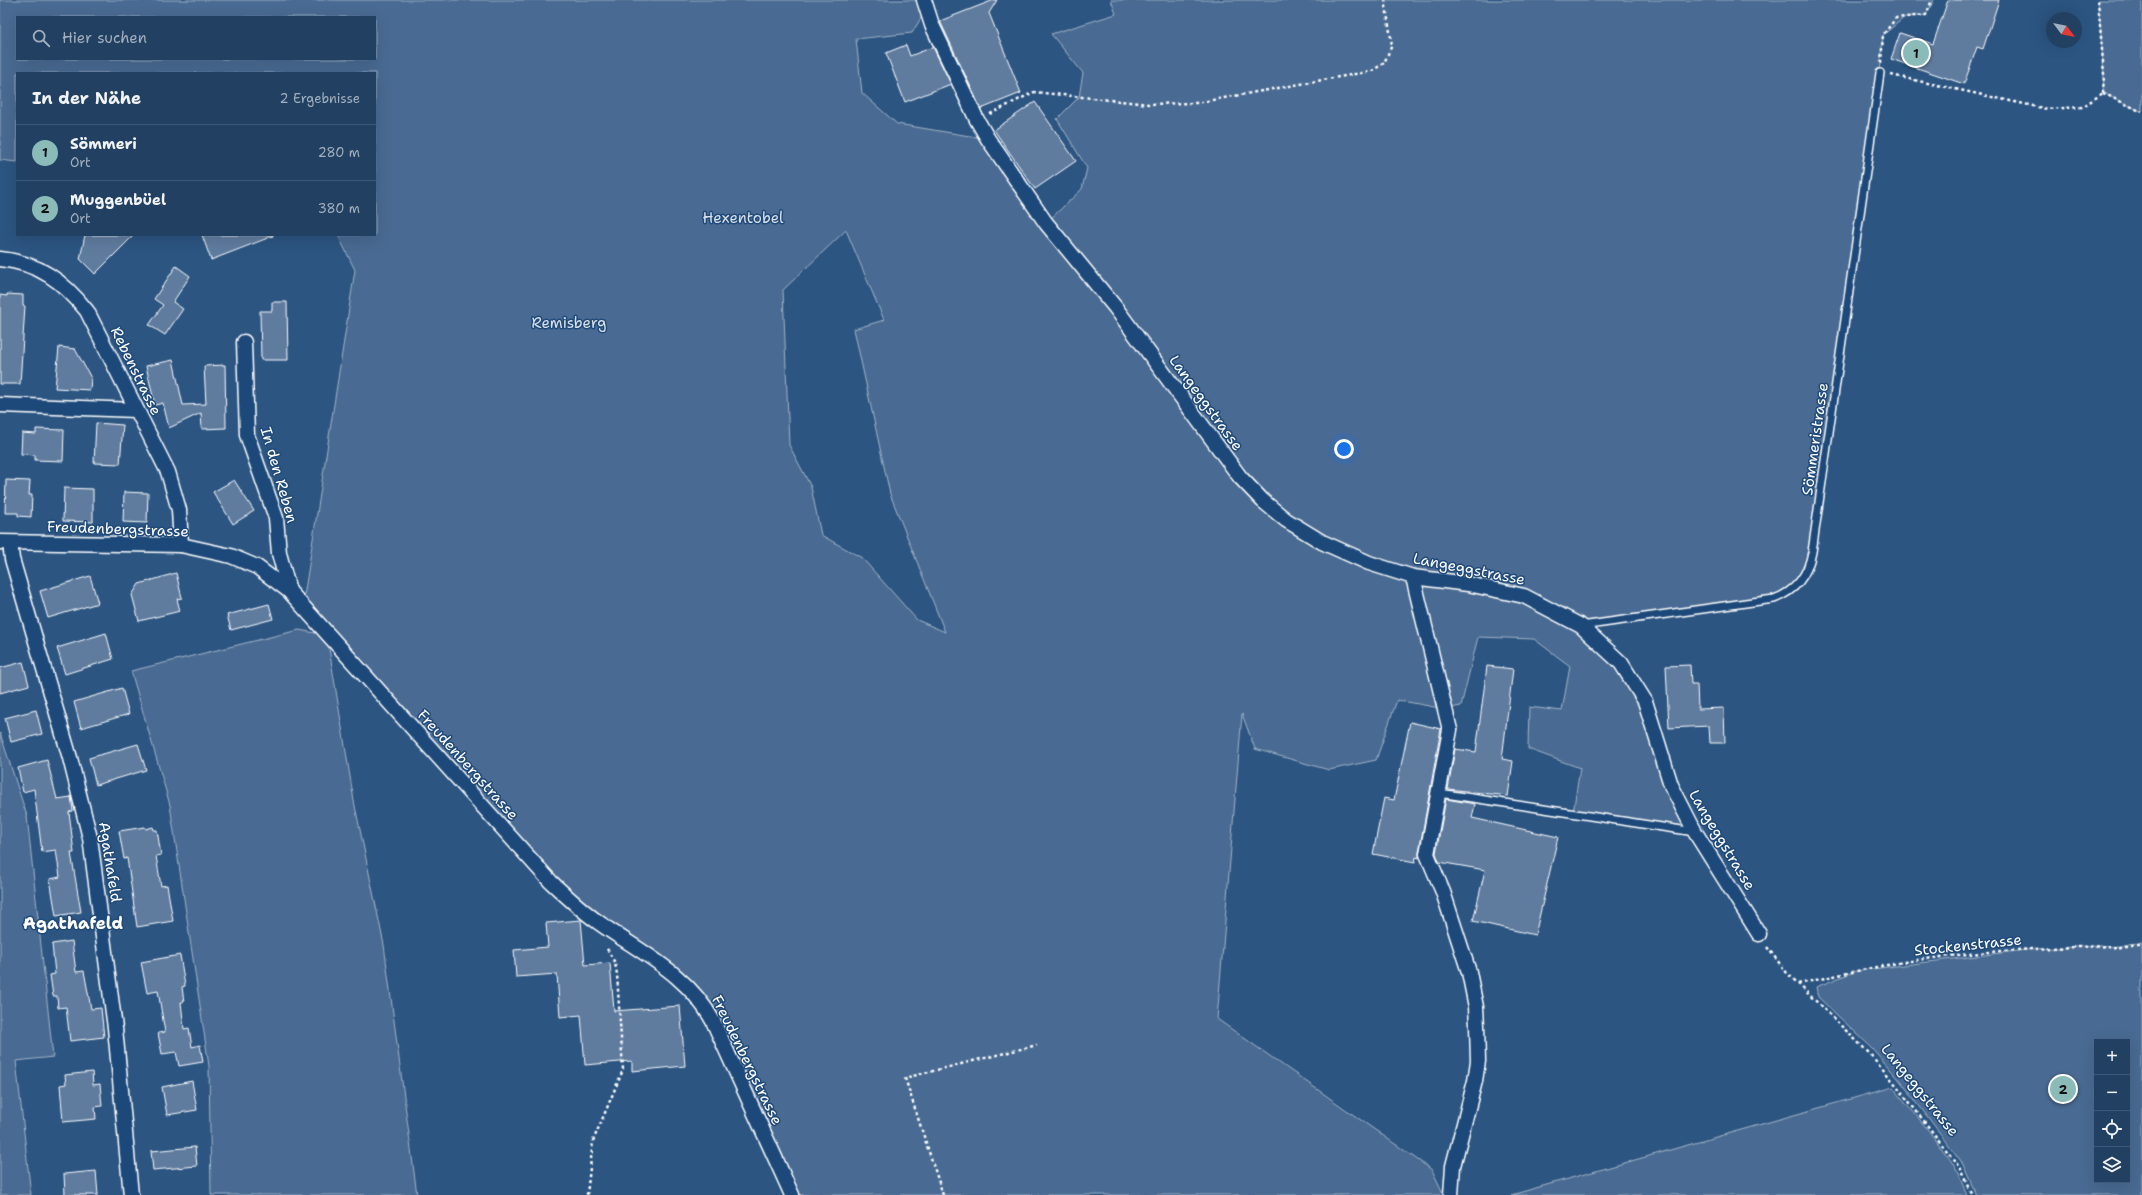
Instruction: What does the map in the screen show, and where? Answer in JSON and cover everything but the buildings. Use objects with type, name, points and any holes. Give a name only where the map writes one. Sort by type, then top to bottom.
[{"type":"street","name":"Langeggstrasse","points":[[924,0],[932,25],[977,120],[988,139],[1046,223],[1115,307],[1240,477],[1263,501],[1286,520],[1322,542],[1369,563],[1413,577],[1468,584],[1524,596],[1581,626],[1621,663],[1645,701],[1671,785],[1695,832],[1759,934]]},
{"type":"street","name":"Rebenstrasse","points":[[0,258],[30,264],[53,277],[72,292],[90,318],[116,366],[136,410],[168,472],[179,510],[181,546]]},
{"type":"street","name":"In den Reben","points":[[244,342],[248,435],[276,518],[279,553],[289,592]]},
{"type":"street","points":[[0,405],[136,410]]},
{"type":"street","name":"Freudenbergstrasse","points":[[5,542],[181,546],[231,556],[257,567],[289,592],[551,882],[597,922],[666,968],[684,982],[698,997],[713,1022],[792,1195]]},
{"type":"street","name":"Agathafeld","points":[[5,542],[12,558],[68,750],[90,838],[115,1028],[131,1195]]},
{"type":"street","points":[[1413,577],[1450,730],[1427,854],[1443,892],[1469,972],[1476,1007],[1478,1045],[1472,1097],[1453,1166],[1451,1195]]},
{"type":"lane","name":"Sömmeristrasse","points":[[1581,626],[1774,599],[1795,588],[1806,573],[1812,552],[1880,73]]},
{"type":"lane","points":[[1439,793],[1695,832]]},
{"type":"path","points":[[977,120],[1034,92],[1149,104],[1196,102],[1372,71],[1384,63],[1392,45],[1385,0]]},
{"type":"path","points":[[1932,0],[1926,15],[1896,18],[1883,35],[1880,73],[2047,109],[2082,107],[2103,93]]},
{"type":"path","points":[[2098,0],[2104,74],[2103,93]]},
{"type":"path","points":[[2103,93],[2142,112]]},
{"type":"path","points":[[587,1195],[594,1141],[623,1070],[617,974],[615,963],[604,942],[597,922]]},
{"type":"path","name":"Langeggstrasse","points":[[1759,934],[1778,962],[1798,984],[1870,1054],[1897,1086],[1957,1164],[1972,1195]]},
{"type":"path","name":"Stockenstrasse","points":[[1798,984],[1917,960],[2033,949],[2142,946]]},
{"type":"path","points":[[943,1195],[905,1078],[1037,1045]]},
{"type":"green space","points":[[0,0],[932,0],[912,33],[856,39],[862,93],[897,124],[988,139],[1046,223],[1082,189],[1087,168],[1057,119],[1079,97],[1083,73],[1051,34],[1116,14],[1111,0],[1934,0],[1926,15],[1905,17],[1883,35],[1880,73],[1808,552],[1800,573],[1792,584],[1780,592],[1772,595],[1581,626],[1645,701],[1695,832],[1573,813],[1580,768],[1528,749],[1529,707],[1562,711],[1570,666],[1534,639],[1478,637],[1461,706],[1445,709],[1397,700],[1376,760],[1329,770],[1255,749],[1242,714],[1217,1019],[1432,1170],[1444,1195],[800,1195],[706,1008],[585,912],[327,636],[354,801],[384,945],[417,1195],[211,1195],[209,1066],[170,805],[131,671],[299,630],[326,635],[303,603],[355,270],[338,236],[376,236],[376,72],[16,72],[16,162],[0,160]],"holes":[[[846,230],[884,320],[854,329],[890,494],[945,632],[917,620],[862,558],[821,535],[811,487],[789,445],[783,290]]]},
{"type":"green space","points":[[2098,0],[2142,0],[2142,112],[2103,93],[2104,74]]},
{"type":"green space","points":[[0,733],[27,816],[53,1057],[16,1061],[31,1195],[0,1195]]},
{"type":"green space","points":[[2142,944],[2142,1195],[1976,1195],[1961,1161],[1902,1083],[1872,1048],[1818,997],[1816,987],[1856,971],[2033,949]]},
{"type":"green space","points":[[1893,1087],[1944,1152],[1961,1180],[1967,1195],[1511,1195]]},
{"type":"place","name":"Sömmeri","points":[[1916,53]]},
{"type":"place","name":"Muggenbüel","points":[[2063,1089]]},
{"type":"district","name":"Agathafeld","points":[[73,923]]},
{"type":"park label","name":"Hexentobel","points":[[743,218]]},
{"type":"park label","name":"Remisberg","points":[[569,323]]}]
